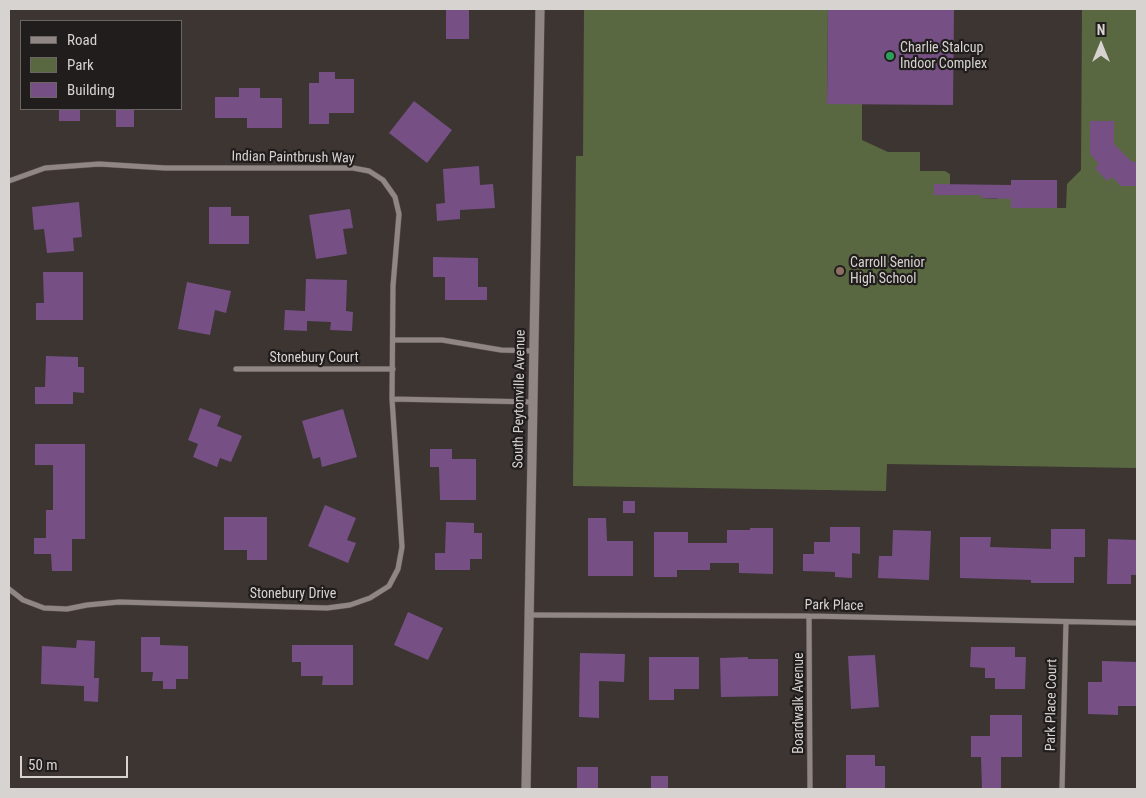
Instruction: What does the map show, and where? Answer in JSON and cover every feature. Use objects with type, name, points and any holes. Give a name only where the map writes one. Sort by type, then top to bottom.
[{"type":"street","name":"South Peytonville Avenue","points":[[526,789],[540,9]]},
{"type":"street","name":"Indian Paintbrush Way","points":[[9,181],[45,168],[99,164],[165,168],[353,168],[369,171],[383,180],[395,197],[399,214],[393,286],[393,369]]},
{"type":"street","points":[[393,340],[442,340],[501,350],[534,351]]},
{"type":"street","name":"Stonebury Court","points":[[236,369],[393,369]]},
{"type":"street","name":"Stonebury Drive","points":[[9,589],[23,600],[44,608],[67,609],[119,602],[326,608],[350,605],[370,598],[389,586],[398,569],[402,547],[392,399],[393,369]]},
{"type":"street","points":[[392,399],[533,402]]},
{"type":"street","name":"Park Place","points":[[530,615],[809,616],[1137,623]]},
{"type":"street","name":"Boardwalk Avenue","points":[[809,616],[810,789]]},
{"type":"street","name":"Park Place Court","points":[[1062,789],[1066,622]]},
{"type":"green space","name":"Carroll Senior High School","points":[[584,9],[828,9],[827,103],[862,104],[862,140],[888,152],[920,152],[920,171],[945,171],[950,174],[950,187],[955,195],[981,195],[981,198],[996,199],[1011,193],[1011,208],[1066,208],[1067,184],[1081,170],[1082,9],[1137,9],[1137,468],[887,464],[886,491],[573,486],[576,156],[583,156]]},
{"type":"building","points":[[446,9],[469,9],[469,39],[446,39]]},
{"type":"building","name":"Charlie Stalcup Indoor Complex","points":[[828,9],[954,9],[953,105],[827,104]]},
{"type":"building","points":[[319,72],[335,72],[335,79],[354,79],[354,113],[329,113],[329,124],[309,124],[309,83],[319,83]]},
{"type":"building","points":[[239,88],[260,88],[260,98],[282,98],[282,128],[247,128],[247,118],[215,118],[215,97],[239,97]]},
{"type":"building","points":[[414,101],[452,130],[427,163],[389,133]]},
{"type":"building","points":[[59,110],[80,110],[80,121],[59,121]]},
{"type":"building","points":[[116,110],[134,110],[134,127],[116,127]]},
{"type":"building","points":[[1090,121],[1114,121],[1114,144],[1132,162],[1137,162],[1137,186],[1121,186],[1112,177],[1107,181],[1095,168],[1099,164],[1090,154]]},
{"type":"building","points":[[479,166],[480,185],[493,184],[495,208],[460,210],[460,219],[437,221],[436,204],[445,203],[443,169]]},
{"type":"building","points":[[1011,180],[1057,180],[1057,208],[1011,208],[1011,199],[981,198],[981,195],[934,195],[934,184],[1011,185]]},
{"type":"building","points":[[79,202],[82,237],[73,238],[74,251],[47,253],[44,229],[34,230],[32,207]]},
{"type":"building","points":[[209,207],[231,207],[231,216],[249,216],[249,244],[209,244]]},
{"type":"building","points":[[350,209],[353,228],[343,229],[347,254],[316,259],[309,215]]},
{"type":"building","points":[[433,257],[478,258],[478,287],[487,287],[487,300],[445,300],[445,277],[433,277]]},
{"type":"building","points":[[43,272],[83,272],[83,320],[36,320],[36,303],[44,303]]},
{"type":"building","points":[[306,279],[347,280],[346,311],[353,312],[352,331],[330,330],[331,322],[307,321],[307,331],[284,330],[285,310],[305,311]]},
{"type":"building","points":[[187,282],[231,291],[226,313],[215,310],[210,335],[178,329]]},
{"type":"building","points":[[46,356],[78,357],[78,367],[84,367],[84,393],[73,392],[73,404],[35,404],[35,387],[45,387]]},
{"type":"building","points":[[200,408],[221,416],[217,426],[242,436],[231,462],[220,458],[217,467],[193,457],[198,444],[188,440]]},
{"type":"building","points":[[343,409],[357,457],[322,467],[320,457],[313,459],[302,421]]},
{"type":"building","points":[[35,444],[85,444],[85,539],[72,539],[72,571],[52,571],[51,554],[34,554],[34,538],[46,538],[46,510],[53,510],[53,465],[35,465]]},
{"type":"building","points":[[430,449],[452,449],[452,459],[476,459],[476,500],[440,500],[439,467],[430,467]]},
{"type":"building","points":[[623,501],[635,501],[635,513],[623,513]]},
{"type":"building","points":[[325,505],[356,518],[347,540],[356,543],[348,563],[308,546]]},
{"type":"building","points":[[224,517],[267,517],[267,560],[247,560],[247,550],[224,550]]},
{"type":"building","points":[[588,518],[606,518],[607,541],[633,541],[633,576],[588,576]]},
{"type":"building","points":[[446,522],[474,523],[474,533],[482,533],[482,559],[470,559],[470,570],[435,570],[435,553],[445,553]]},
{"type":"building","points":[[830,527],[860,527],[860,554],[852,553],[852,578],[835,577],[835,572],[803,571],[803,554],[814,554],[814,542],[830,542]]},
{"type":"building","points":[[750,528],[773,528],[773,574],[739,573],[739,563],[710,563],[710,570],[677,570],[677,577],[654,577],[654,532],[688,532],[688,543],[727,543],[727,530],[750,530]]},
{"type":"building","points":[[1051,529],[1085,529],[1085,557],[1074,557],[1074,583],[1031,583],[1031,580],[960,578],[960,537],[991,537],[990,547],[1051,549]]},
{"type":"building","points":[[893,530],[931,531],[929,580],[878,578],[879,556],[892,556]]},
{"type":"building","points":[[1108,539],[1137,540],[1137,575],[1131,575],[1131,584],[1107,584]]},
{"type":"building","points":[[408,612],[443,628],[428,660],[394,645]]},
{"type":"building","points":[[141,637],[160,637],[160,645],[188,646],[188,679],[176,679],[176,689],[163,689],[163,681],[152,681],[153,672],[141,672]]},
{"type":"building","points":[[77,640],[95,641],[94,678],[99,678],[98,702],[84,701],[84,686],[41,684],[42,646],[76,648]]},
{"type":"building","points":[[292,645],[353,645],[353,685],[322,685],[323,676],[301,676],[301,662],[292,662]]},
{"type":"building","points":[[971,647],[1015,647],[1015,657],[1026,657],[1025,689],[995,689],[995,678],[985,678],[985,668],[970,667]]},
{"type":"building","points":[[580,653],[625,654],[624,682],[599,681],[599,718],[579,717]]},
{"type":"building","points":[[875,655],[879,707],[851,709],[848,656]]},
{"type":"building","points":[[649,657],[699,657],[699,689],[674,689],[674,700],[649,700]]},
{"type":"building","points":[[748,657],[748,659],[778,659],[778,696],[721,697],[720,658]]},
{"type":"building","points":[[1102,661],[1137,662],[1137,706],[1118,706],[1118,715],[1088,714],[1088,682],[1102,682]]},
{"type":"building","points":[[990,715],[1022,715],[1022,757],[1001,757],[1001,789],[982,789],[981,757],[971,757],[971,736],[990,736]]},
{"type":"building","points":[[846,755],[875,755],[875,766],[885,766],[885,789],[846,789]]},
{"type":"building","points":[[577,767],[598,767],[598,789],[577,789]]},
{"type":"building","points":[[651,776],[668,776],[668,789],[651,789]]},
{"type":"place","name":"Charlie Stalcup Indoor Complex","points":[[890,56]]},
{"type":"place","name":"Carroll Senior High School","points":[[840,271]]}]
